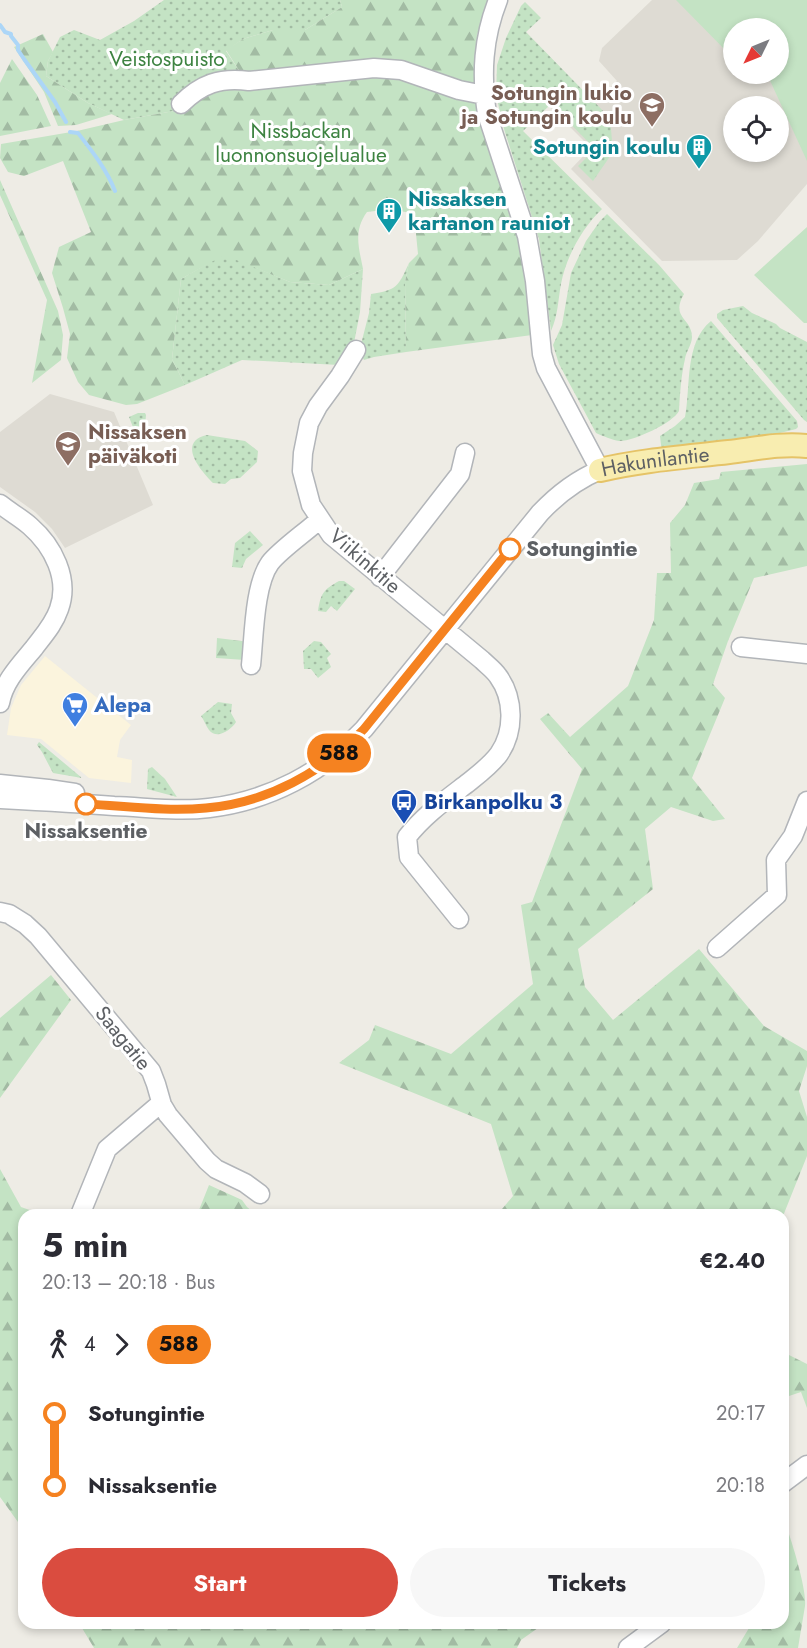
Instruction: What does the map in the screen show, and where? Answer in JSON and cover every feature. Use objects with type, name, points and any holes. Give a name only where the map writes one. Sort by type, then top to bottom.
[{"type":"main road","name":"Hakunilantie","points":[[600,470],[700,455],[785,446],[807,446]]},
{"type":"street","points":[[498,0],[490,21],[484,52],[484,94],[487,114],[530,248],[542,354],[550,378],[600,470]]},
{"type":"street","points":[[181,104],[194,92],[208,84],[234,79],[249,81],[374,68],[401,70],[459,90],[484,94]]},
{"type":"street","name":"Viikinkitie","points":[[356,350],[309,423],[303,453],[303,471],[311,505],[331,535],[482,660],[497,675],[510,704],[511,722],[500,754],[422,820],[407,837],[409,857],[459,918]]},
{"type":"street","points":[[380,577],[460,474],[465,453]]},
{"type":"street","name":"Hakunilantie","points":[[0,799],[175,809],[209,808],[252,799],[280,789],[321,767],[364,729],[544,508],[568,487],[600,470]]},
{"type":"street","points":[[0,504],[30,525],[48,544],[56,560],[63,597],[56,618],[8,680],[0,703]]},
{"type":"street","points":[[251,665],[259,592],[266,569],[272,561],[320,520]]},
{"type":"street","points":[[741,648],[807,654]]},
{"type":"street","name":"Hakunilantie","points":[[0,784],[48,789],[175,809]]},
{"type":"street","points":[[717,948],[777,895],[776,860],[794,836],[807,801]]},
{"type":"street","name":"Saagatie","points":[[0,912],[9,914],[25,924],[66,968],[151,1071],[161,1102],[168,1115],[207,1161],[216,1169],[245,1183],[260,1194]]},
{"type":"street","points":[[82,1209],[107,1149],[161,1102]]},
{"type":"street","points":[[789,1478],[807,1465]]},
{"type":"street","points":[[628,1648],[654,1629]]},
{"type":"shaded area","name":"Sotungin lukio ja Sotungin koulu","points":[[652,0],[807,0],[807,184],[758,241],[737,260],[662,261],[571,169],[591,148],[551,108],[594,103],[617,81],[599,61],[602,48]]},
{"type":"shaded area","name":"Nissaksen päiväkoti","points":[[50,394],[114,412],[153,505],[65,548],[52,529],[35,512],[0,487],[0,432]]},
{"type":"shaded area","points":[[45,656],[131,725],[120,740],[117,757],[132,760],[131,783],[89,778],[41,739],[7,735],[11,708],[21,685]]},
{"type":"green space","name":"Veistospuisto","points":[[164,0],[340,0],[342,7],[305,30],[273,30],[243,39],[226,51],[250,87],[185,109],[124,120],[88,103],[46,76],[48,61],[60,37],[74,30],[100,40],[134,21]]},
{"type":"green space","name":"Nissbackan luonnonsuojelualue","points":[[340,0],[488,0],[477,35],[476,101],[487,146],[519,236],[532,335],[406,352],[405,282],[409,263],[418,254],[414,214],[392,209],[367,212],[359,233],[363,269],[329,285],[290,282],[224,255],[181,279],[172,359],[185,385],[137,404],[126,405],[89,395],[78,382],[67,358],[70,334],[52,273],[59,247],[91,232],[63,161],[24,176],[8,172],[0,158],[1,144],[185,109],[212,90],[249,86],[226,50],[243,39],[273,30],[305,30],[342,7]]},
{"type":"green space","points":[[676,0],[807,0],[807,161],[789,122],[789,96],[777,96],[772,84],[789,84],[789,18],[723,18],[723,48]]},
{"type":"green space","points":[[525,2],[541,18],[526,32],[610,118],[613,152],[593,181],[578,166],[595,149],[551,104],[523,131],[602,209],[588,225],[571,253],[563,274],[551,331],[539,239],[504,129],[496,95],[497,65],[506,38]]},
{"type":"green space","points":[[43,34],[53,52],[48,61],[46,76],[88,103],[112,114],[76,125],[58,126],[44,92],[14,47]]},
{"type":"green space","points":[[12,59],[37,95],[51,126],[0,136],[0,83]]},
{"type":"green space","points":[[0,180],[58,311],[63,335],[61,360],[32,383],[47,300],[0,195]]},
{"type":"green space","points":[[607,214],[659,265],[684,294],[679,308],[692,337],[684,365],[679,411],[669,421],[652,431],[619,441],[596,433],[559,364],[553,345],[562,325],[571,273],[586,241]]},
{"type":"green space","points":[[807,227],[807,323],[804,323],[754,275]]},
{"type":"green space","points":[[224,254],[290,282],[329,285],[363,269],[360,312],[353,348],[339,365],[242,360],[185,385],[172,359],[181,279]]},
{"type":"green space","points":[[409,263],[405,282],[406,352],[364,360],[359,352],[369,313],[371,294],[396,286]]},
{"type":"green space","points":[[743,306],[807,342],[807,422],[717,318],[717,314],[723,310]]},
{"type":"green space","points":[[711,321],[797,421],[798,427],[780,433],[781,437],[662,454],[660,436],[685,417],[692,353],[702,330]]},
{"type":"green space","points":[[138,413],[146,415],[144,439],[141,442],[138,440],[129,417]]},
{"type":"green space","points":[[207,435],[245,441],[258,451],[257,462],[240,478],[231,479],[225,484],[213,483],[198,464],[192,450],[193,444],[198,439]]},
{"type":"green space","points":[[807,464],[807,566],[754,578],[713,684],[725,698],[692,778],[725,819],[713,821],[671,807],[645,829],[653,889],[578,949],[585,987],[613,1020],[699,949],[764,1026],[807,1051],[807,1066],[799,1091],[807,1117],[807,1156],[786,1209],[502,1209],[513,1196],[491,1124],[339,1063],[369,1040],[375,1025],[451,1054],[533,984],[521,905],[532,902],[582,769],[540,719],[548,713],[570,737],[628,686],[654,620],[657,573],[671,573],[670,523],[685,505],[694,483],[719,479],[721,472]]},
{"type":"green space","points":[[250,531],[263,545],[246,559],[242,568],[232,567],[235,543]]},
{"type":"green space","points":[[339,581],[344,581],[355,589],[337,611],[331,606],[326,612],[318,611],[324,593]]},
{"type":"green space","points":[[217,638],[250,642],[245,660],[216,658]]},
{"type":"green space","points":[[314,641],[321,642],[331,654],[327,658],[331,667],[318,678],[311,669],[304,669],[303,651]]},
{"type":"green space","points":[[218,702],[232,704],[231,713],[236,722],[227,731],[216,734],[209,730],[201,716]]},
{"type":"green space","points":[[39,742],[82,778],[53,773],[37,745]]},
{"type":"green space","points":[[152,767],[165,779],[177,797],[147,789],[148,769]]},
{"type":"green space","points":[[51,975],[71,1000],[0,1098],[0,1018]]},
{"type":"green space","points":[[0,1169],[21,1207],[27,1209],[18,1209],[18,1522],[0,1497]]},
{"type":"green space","points":[[209,1185],[242,1200],[250,1209],[199,1209]]},
{"type":"green space","points":[[789,1355],[807,1364],[807,1408],[801,1392],[789,1396]]},
{"type":"green space","points":[[789,1536],[805,1598],[798,1648],[737,1648],[748,1629],[789,1629]]},
{"type":"green space","points":[[83,1629],[537,1629],[521,1640],[517,1648],[94,1648]]},
{"type":"waterway","points":[[0,25],[5,32],[11,34],[18,45],[18,50],[55,102],[66,122]]},
{"type":"waterway","points":[[70,132],[78,133],[89,147],[115,191]]},
{"type":"bus line","name":"588","points":[[86,804],[175,809],[209,808],[252,799],[280,789],[321,767],[364,729],[510,549]]},
{"type":"place","name":"Sotungin lukio ja Sotungin koulu","points":[[652,128]]},
{"type":"place","name":"Sotungin koulu","points":[[699,170]]},
{"type":"place","name":"Nissaksen kartanon rauniot","points":[[389,234]]},
{"type":"place","name":"Nissaksen päiväkoti","points":[[68,467]]},
{"type":"place","name":"Sotungintie","points":[[510,549]]},
{"type":"place","name":"Alepa","points":[[75,728]]},
{"type":"place","name":"Nissaksentie","points":[[86,804]]},
{"type":"place","name":"Birkanpolku 3","points":[[404,825]]}]
